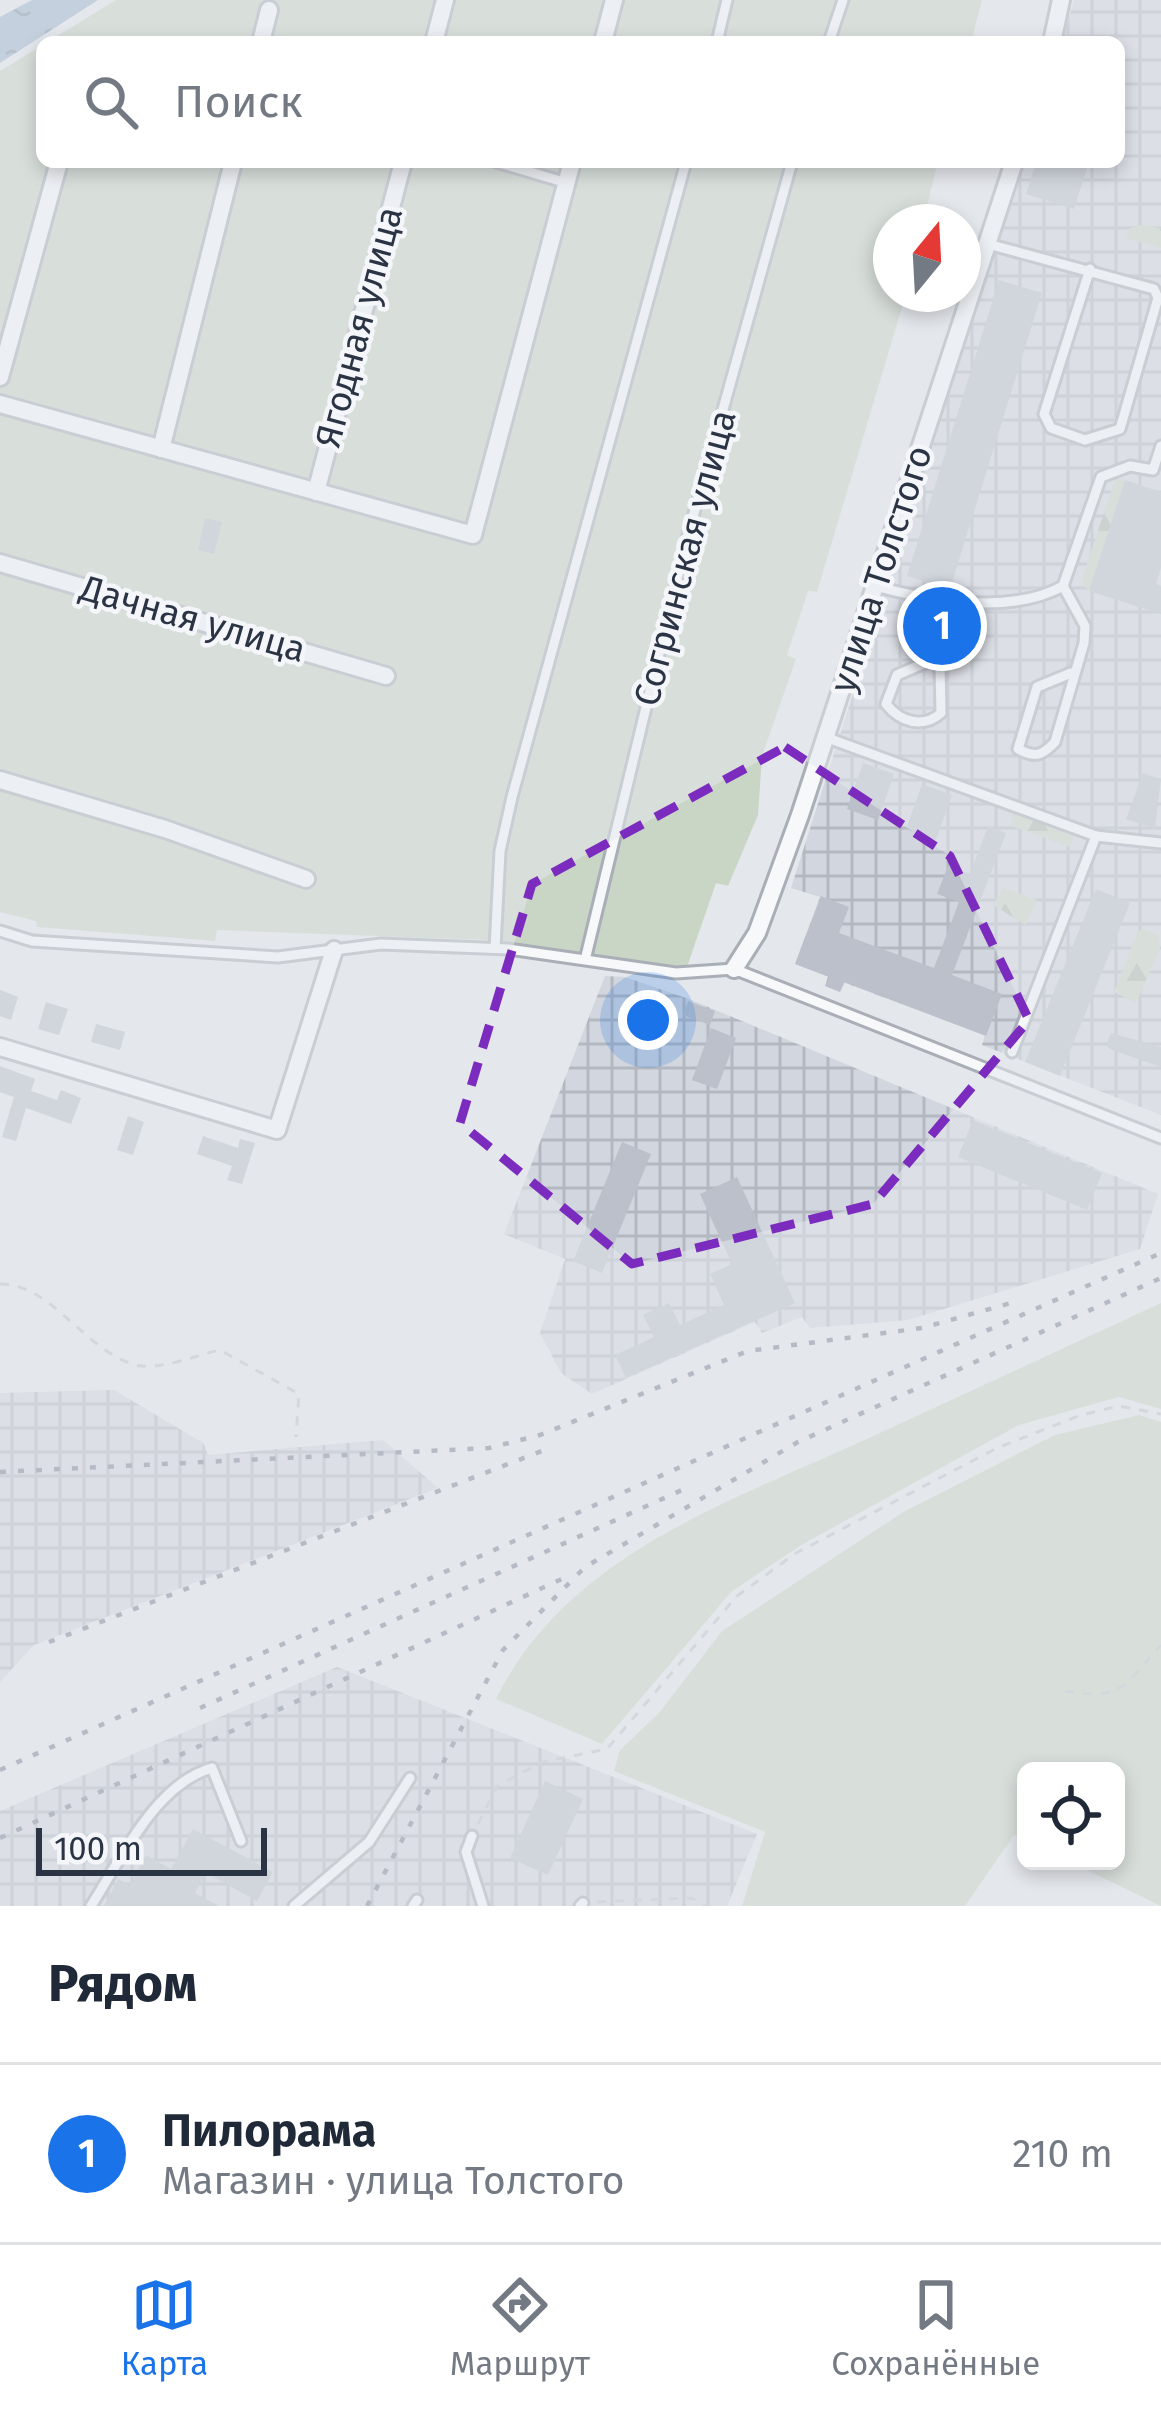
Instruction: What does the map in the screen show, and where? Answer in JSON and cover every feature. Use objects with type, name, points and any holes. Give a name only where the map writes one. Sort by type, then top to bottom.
[{"type":"street","points":[[436,36],[445,0]]},
{"type":"street","points":[[605,36],[614,0]]},
{"type":"street","points":[[1053,36],[1061,0]]},
{"type":"street","points":[[262,36],[269,10]]},
{"type":"street","points":[[0,377],[57,168]]},
{"type":"street","points":[[160,449],[230,168]]},
{"type":"street","name":"Ягодная улица","points":[[316,492],[401,168]]},
{"type":"street","points":[[0,404],[473,536],[571,168]]},
{"type":"street","name":"улица Толстого","points":[[734,970],[757,933],[825,737],[1012,168]]},
{"type":"street","name":"Дачная улица","points":[[0,563],[386,676]]},
{"type":"street","points":[[0,780],[165,829],[306,879]]},
{"type":"street","points":[[0,1047],[277,1130],[334,950]]},
{"type":"lane","points":[[718,36],[727,0]]},
{"type":"lane","points":[[832,36],[843,0]]},
{"type":"lane","points":[[516,168],[567,183]]},
{"type":"lane","points":[[494,948],[500,851],[512,797],[684,168]]},
{"type":"lane","name":"Согринская улица","points":[[586,956],[686,542],[790,168]]},
{"type":"lane","points":[[988,244],[1090,269],[1154,289],[1158,298],[1120,429],[1084,440],[1051,428],[1044,414],[1090,269]]},
{"type":"lane","points":[[875,586],[967,599],[1040,598],[1063,586],[1102,477],[1130,466],[1157,473],[1161,446]]},
{"type":"lane","points":[[1063,586],[1084,626],[1072,674],[1055,742],[1045,753],[1031,756],[1018,749],[1037,687],[1072,674]]},
{"type":"lane","points":[[943,655],[897,675],[886,704],[896,717],[916,723],[941,713],[943,655],[956,635],[967,599]]},
{"type":"lane","points":[[825,737],[1096,836],[1161,843]]},
{"type":"lane","points":[[1012,1052],[1096,836]]},
{"type":"lane","points":[[0,931],[32,941],[278,957],[382,944],[586,956],[676,973],[734,970],[1161,1138]]},
{"type":"lane","points":[[91,1906],[145,1824],[196,1772],[212,1768],[241,1840]]},
{"type":"lane","points":[[294,1906],[369,1842],[410,1778]]},
{"type":"lane","points":[[472,1836],[466,1852],[483,1906]]},
{"type":"path","points":[[0,1284],[22,1284],[100,1348],[140,1367],[220,1350],[299,1394],[296,1437]]},
{"type":"path","points":[[472,1836],[497,1786],[542,1762],[607,1748],[737,1596],[796,1553],[997,1448],[1081,1415],[1119,1406],[1161,1414]]},
{"type":"path","points":[[1065,1690],[1103,1697],[1121,1688],[1161,1645]]},
{"type":"path","points":[[581,1905],[691,1898],[706,1906]]},
{"type":"highlighted area","points":[[785,747],[950,856],[1029,1020],[873,1204],[632,1264],[460,1123],[532,884]]},
{"type":"shaded area","points":[[1074,0],[1161,0],[1161,1115],[982,1045],[985,1035],[845,983],[840,992],[825,986],[828,976],[795,964],[820,897],[791,888],[975,312],[981,312],[981,293],[1021,168],[1125,168],[1125,36],[1064,36]]},
{"type":"shaded area","points":[[605,976],[625,977],[689,999],[1158,1194],[1140,1249],[908,1320],[810,1328],[802,1317],[762,1333],[755,1322],[592,1394],[561,1373],[540,1333],[565,1259],[504,1234]]},
{"type":"shaded area","points":[[114,1390],[203,1443],[208,1455],[383,1440],[438,1488],[34,1645],[0,1682],[0,1393]]},
{"type":"shaded area","points":[[337,1667],[757,1834],[727,1906],[0,1906],[0,1811]]},
{"type":"green space","points":[[116,0],[982,0],[973,36],[57,36]]},
{"type":"green space","points":[[36,49],[36,168],[936,168],[928,204],[873,204],[873,312],[901,312],[817,592],[808,591],[787,655],[796,659],[762,756],[758,815],[728,886],[716,883],[687,967],[486,940],[217,930],[215,941],[37,927],[36,921],[0,912],[0,71]]},
{"type":"green space","points":[[1144,224],[1161,229],[1161,248],[1126,238],[1130,228]]},
{"type":"green space","points":[[1115,479],[1125,480],[1089,591],[1081,582]]},
{"type":"green space","points":[[1013,810],[1075,834],[1069,847],[1011,826]]},
{"type":"green space","points":[[1003,888],[1037,900],[1026,925],[993,905]]},
{"type":"green space","points":[[1138,931],[1159,935],[1160,949],[1136,1003],[1114,992]]},
{"type":"green space","points":[[1161,1303],[1161,1409],[1119,1397],[1019,1425],[803,1544],[731,1592],[602,1744],[496,1699],[527,1649],[565,1606],[609,1569],[658,1538],[709,1510]]},
{"type":"green space","points":[[1139,1415],[1161,1422],[1161,1906],[1087,1870],[1125,1870],[1125,1762],[1017,1762],[1017,1836],[965,1906],[742,1906],[765,1832],[614,1771],[620,1750],[659,1713],[722,1631],[905,1511],[1055,1435]]},
{"type":"water","points":[[32,0],[98,0],[0,63],[0,17]]},
{"type":"building","points":[[1034,168],[1087,168],[1074,209],[1026,194]]},
{"type":"building","points":[[999,280],[1042,293],[950,589],[907,576]]},
{"type":"building","points":[[1125,480],[1161,492],[1161,568],[1156,584],[1161,586],[1161,614],[1089,591]]},
{"type":"building","points":[[205,518],[222,522],[214,554],[198,550]]},
{"type":"building","points":[[863,763],[894,774],[878,820],[847,809]]},
{"type":"building","points":[[1143,773],[1161,779],[1155,829],[1126,819]]},
{"type":"building","points":[[922,784],[952,795],[936,840],[906,829]]},
{"type":"building","points":[[988,826],[1006,833],[952,975],[1002,994],[986,1036],[844,982],[840,992],[825,986],[829,977],[795,964],[821,896],[849,907],[839,933],[934,968],[959,902],[937,894],[948,866],[970,874]]},
{"type":"building","points":[[1096,889],[1130,903],[1060,1076],[1025,1062]]},
{"type":"building","points":[[0,990],[18,997],[11,1020],[0,1016]]},
{"type":"building","points":[[688,1001],[715,1011],[710,1025],[683,1015]]},
{"type":"building","points":[[46,1002],[68,1009],[59,1035],[38,1029]]},
{"type":"building","points":[[96,1024],[125,1032],[120,1050],[91,1042]]},
{"type":"building","points":[[711,1028],[736,1038],[717,1089],[692,1080]]},
{"type":"building","points":[[1111,1033],[1161,1047],[1161,1067],[1106,1046]]},
{"type":"building","points":[[0,1066],[35,1079],[31,1091],[57,1100],[61,1090],[81,1098],[71,1124],[26,1108],[16,1141],[2,1137],[14,1097],[0,1092]]},
{"type":"building","points":[[128,1116],[144,1122],[133,1155],[117,1150]]},
{"type":"building","points":[[973,1120],[1102,1173],[1087,1210],[958,1157]]},
{"type":"building","points":[[203,1136],[238,1148],[240,1139],[255,1143],[242,1184],[227,1180],[232,1166],[197,1154]]},
{"type":"building","points":[[622,1142],[651,1154],[602,1273],[573,1261]]},
{"type":"building","points":[[737,1177],[795,1303],[626,1378],[615,1355],[654,1337],[643,1315],[669,1303],[680,1325],[724,1305],[710,1274],[732,1264],[700,1194]]},
{"type":"building","points":[[545,1781],[583,1799],[548,1875],[510,1858]]},
{"type":"building","points":[[193,1829],[273,1872],[257,1901],[206,1873],[195,1893],[219,1906],[104,1906],[118,1879],[130,1885],[146,1855],[171,1869]]},
{"type":"railway","points":[[0,1770],[1161,1253]]},
{"type":"railway","points":[[367,1906],[503,1650],[585,1567],[798,1442],[1161,1278]]},
{"type":"railway","points":[[0,1472],[489,1448],[540,1435],[748,1351],[922,1328],[1011,1303]]},
{"type":"railway","points":[[49,1642],[547,1449]]},
{"type":"railway","points":[[200,1708],[682,1490]]},
{"type":"railway","points":[[0,1838],[564,1578]]},
{"type":"place","name":"Пилорама","points":[[942,626]]}]
